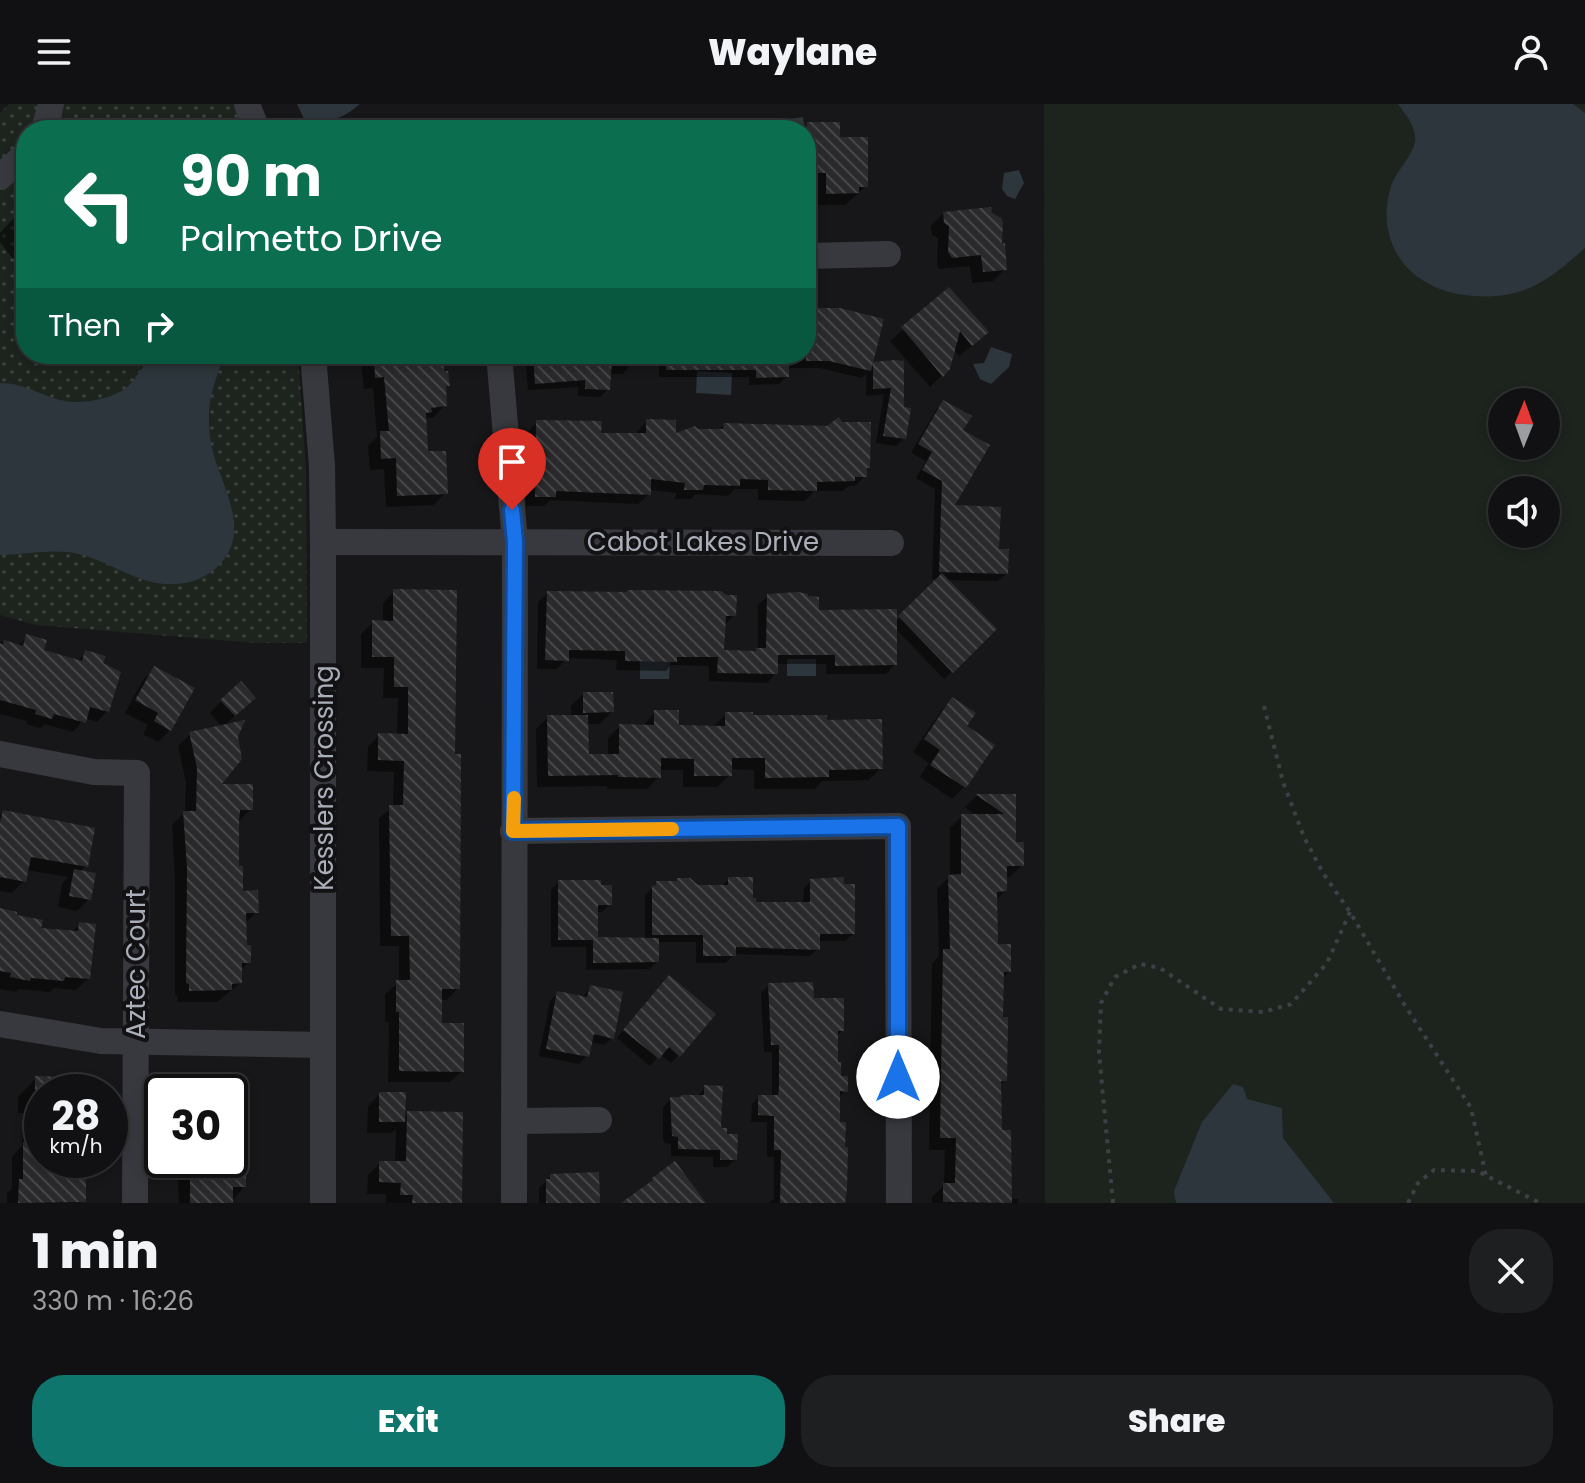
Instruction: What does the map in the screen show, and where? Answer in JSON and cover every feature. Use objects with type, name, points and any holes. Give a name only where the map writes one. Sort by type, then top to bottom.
[{"type":"street","points":[[0,177],[16,163]]},
{"type":"street","points":[[816,256],[888,254]]},
{"type":"street","name":"Kesslers Crossing","points":[[314,364],[322,466],[323,542],[323,1203]]},
{"type":"street","points":[[500,364],[515,542],[514,1203]]},
{"type":"street","name":"Cabot Lakes Drive","points":[[323,542],[891,543]]},
{"type":"street","name":"Aztec Court","points":[[0,754],[94,772],[137,773],[135,1203]]},
{"type":"street","points":[[513,831],[898,826],[899,1203]]},
{"type":"street","points":[[0,1024],[101,1041],[323,1045]]},
{"type":"street","points":[[515,1121],[599,1120]]},
{"type":"path","points":[[1264,706],[1283,782],[1304,837],[1323,873],[1471,1108],[1486,1176]]},
{"type":"path","points":[[1113,1203],[1099,1053],[1101,1003],[1115,977],[1140,964],[1160,968],[1221,1009],[1263,1012],[1291,1004],[1327,963],[1350,912]]},
{"type":"path","points":[[1408,1203],[1418,1183],[1434,1170],[1477,1171],[1540,1203]]},
{"type":"shaded area","points":[[9,104],[238,104],[242,120],[16,120],[16,364],[299,364],[306,471],[307,643],[255,643],[36,625],[0,615],[0,113]]},
{"type":"shaded area","points":[[297,104],[360,104],[339,117],[304,119]]},
{"type":"shaded area","points":[[1044,104],[1585,104],[1585,1203],[1045,1203]]},
{"type":"shaded area","points":[[1398,104],[1573,104],[1585,113],[1585,248],[1544,280],[1501,296],[1445,291],[1412,272],[1400,259],[1387,226],[1391,186],[1415,142],[1413,127]]},
{"type":"shaded area","points":[[1019,170],[1024,183],[1015,199],[1007,196],[1002,189],[1004,173]]},
{"type":"shaded area","points":[[991,347],[1012,354],[1009,367],[991,384],[980,379],[973,364],[984,363]]},
{"type":"shaded area","points":[[145,364],[221,364],[212,394],[209,424],[213,453],[234,521],[228,553],[205,576],[172,584],[143,579],[90,557],[69,552],[0,555],[0,383],[76,402],[111,396],[133,380]]},
{"type":"shaded area","points":[[697,371],[732,373],[731,395],[696,393]]},
{"type":"shaded area","points":[[787,659],[816,659],[816,676],[787,676]]},
{"type":"shaded area","points":[[640,661],[670,662],[669,679],[640,679]]},
{"type":"shaded area","points":[[1233,1084],[1243,1087],[1247,1099],[1282,1108],[1283,1138],[1334,1203],[1176,1203],[1174,1191],[1202,1122]]},
{"type":"building","points":[[816,122],[840,122],[840,137],[868,137],[868,187],[859,187],[859,193],[826,194],[826,173],[816,173]]},
{"type":"building","points":[[991,207],[992,213],[1003,222],[1002,244],[1005,243],[1007,270],[983,272],[981,255],[952,258],[948,252],[949,226],[944,223],[943,212]]},
{"type":"building","points":[[949,287],[989,332],[972,346],[960,331],[950,369],[943,377],[901,327]]},
{"type":"building","points":[[816,308],[840,308],[884,319],[871,371],[816,361]]},
{"type":"building","points":[[904,361],[904,407],[911,408],[906,439],[883,436],[891,388],[873,389],[873,362]]},
{"type":"building","points":[[374,364],[444,364],[444,371],[448,371],[450,386],[446,386],[447,406],[431,408],[432,412],[426,413],[428,451],[446,451],[448,494],[397,496],[396,458],[381,459],[380,431],[389,431],[384,377],[375,378]]},
{"type":"building","points":[[534,364],[612,364],[610,390],[585,389],[585,380],[535,384]]},
{"type":"building","points":[[666,364],[789,364],[789,377],[756,378],[756,370],[666,370]]},
{"type":"building","points":[[943,400],[972,416],[963,430],[990,445],[955,505],[1001,507],[999,549],[1009,549],[1008,574],[939,572],[942,481],[922,470],[932,452],[918,444]]},
{"type":"building","points":[[839,417],[842,422],[871,422],[867,477],[855,477],[855,481],[817,482],[817,491],[768,490],[768,480],[740,479],[740,486],[704,485],[703,490],[684,490],[685,483],[651,479],[651,495],[556,491],[556,497],[535,497],[536,420],[602,421],[601,433],[646,433],[646,419],[676,420],[676,433],[695,426],[698,429],[723,429],[724,423],[827,426]]},
{"type":"building","points":[[942,573],[997,629],[953,673],[898,616]]},
{"type":"building","points":[[393,589],[457,590],[455,754],[461,754],[460,989],[442,989],[442,1023],[464,1023],[464,1072],[399,1071],[396,980],[410,980],[409,936],[391,936],[389,805],[403,805],[404,761],[378,760],[378,733],[408,734],[408,687],[394,687],[394,657],[372,657],[372,620],[393,621]]},
{"type":"building","points":[[547,591],[721,591],[726,595],[737,595],[736,616],[726,616],[724,650],[756,651],[756,648],[766,648],[767,594],[798,592],[819,597],[819,610],[897,609],[897,665],[835,666],[835,655],[778,655],[778,674],[717,673],[718,657],[677,657],[677,662],[625,661],[625,651],[569,650],[569,661],[545,660]]},
{"type":"building","points":[[26,634],[47,640],[44,650],[82,661],[85,650],[106,656],[103,663],[121,672],[109,712],[90,707],[86,723],[54,714],[52,719],[35,714],[36,710],[0,700],[0,643],[3,644],[4,640],[23,646]]},
{"type":"building","points":[[154,666],[195,688],[171,731],[154,721],[158,713],[135,700]]},
{"type":"building","points":[[241,681],[256,698],[235,716],[220,700]]},
{"type":"building","points":[[583,692],[613,692],[614,712],[583,713]]},
{"type":"building","points":[[952,697],[976,713],[967,726],[995,745],[966,788],[930,765],[940,750],[924,739]]},
{"type":"building","points":[[654,710],[679,710],[679,725],[725,726],[725,712],[827,715],[827,720],[882,719],[883,769],[829,770],[829,777],[765,778],[765,758],[732,758],[732,776],[694,776],[694,759],[661,758],[661,778],[548,776],[547,715],[588,715],[589,754],[619,754],[619,724],[654,725]]},
{"type":"building","points":[[245,720],[238,737],[242,759],[222,784],[253,784],[253,810],[240,810],[239,822],[239,866],[243,866],[243,891],[258,890],[259,913],[246,913],[251,963],[242,963],[242,983],[232,984],[232,990],[189,991],[189,984],[186,983],[187,867],[183,811],[196,811],[197,768],[189,732]]},
{"type":"building","points":[[975,794],[1016,794],[1016,842],[1024,842],[1024,866],[1007,866],[1007,891],[997,892],[998,944],[1011,944],[1011,972],[1004,972],[1003,1017],[1008,1017],[1007,1081],[1001,1081],[1002,1130],[1011,1130],[1012,1203],[943,1202],[943,1183],[955,1183],[956,1138],[940,1138],[943,949],[950,949],[948,875],[961,874],[961,814],[1004,814]]},
{"type":"building","points":[[3,810],[95,828],[88,867],[31,857],[26,882],[0,877],[0,822]]},
{"type":"building","points":[[74,869],[96,873],[91,900],[69,896]]},
{"type":"building","points":[[728,877],[753,877],[753,898],[756,902],[810,902],[810,879],[844,877],[844,884],[855,884],[855,934],[820,934],[820,950],[736,947],[736,956],[703,956],[703,935],[652,935],[652,886],[656,885],[656,881],[690,878],[698,885],[728,885]]},
{"type":"building","points":[[558,880],[601,880],[601,885],[612,885],[612,905],[598,905],[598,937],[659,938],[659,962],[593,963],[593,940],[558,940]]},
{"type":"building","points":[[0,908],[43,920],[41,928],[78,931],[79,922],[96,924],[90,979],[65,977],[64,981],[31,978],[30,981],[10,977],[11,973],[0,971]]},
{"type":"building","points":[[669,975],[716,1014],[680,1057],[669,1047],[659,1059],[623,1030]]},
{"type":"building","points":[[813,982],[814,998],[844,998],[844,1031],[838,1031],[838,1062],[841,1062],[841,1076],[848,1076],[848,1092],[840,1091],[840,1122],[846,1122],[845,1147],[848,1147],[845,1203],[780,1203],[781,1150],[774,1150],[774,1116],[758,1115],[758,1095],[778,1095],[779,1088],[779,1045],[771,1045],[768,983]]},
{"type":"building","points":[[590,985],[623,992],[614,1039],[594,1034],[589,1057],[546,1049],[557,991],[587,997]]},
{"type":"building","points":[[704,1085],[723,1086],[721,1125],[727,1128],[727,1134],[738,1134],[737,1160],[720,1160],[720,1150],[678,1149],[678,1137],[672,1136],[670,1097],[704,1095]]},
{"type":"building","points":[[379,1092],[406,1092],[405,1122],[379,1122]]},
{"type":"building","points":[[407,1111],[463,1112],[462,1203],[412,1203],[413,1195],[400,1195],[401,1183],[379,1182],[379,1161],[406,1161]]},
{"type":"building","points":[[23,1142],[24,1178],[86,1178],[86,1202],[18,1203],[19,1179],[23,1179]]},
{"type":"building","points":[[675,1161],[706,1203],[621,1203],[653,1180]]},
{"type":"building","points":[[599,1172],[600,1203],[546,1203],[546,1179],[550,1179],[550,1174]]},
{"type":"building","points":[[190,1178],[246,1178],[246,1187],[233,1187],[233,1203],[190,1203]]},
{"type":"slow traffic","points":[[514,798],[513,831],[672,829]]},
{"type":"route","points":[[512,510],[515,542],[513,831],[898,826],[898,1077]]}]
